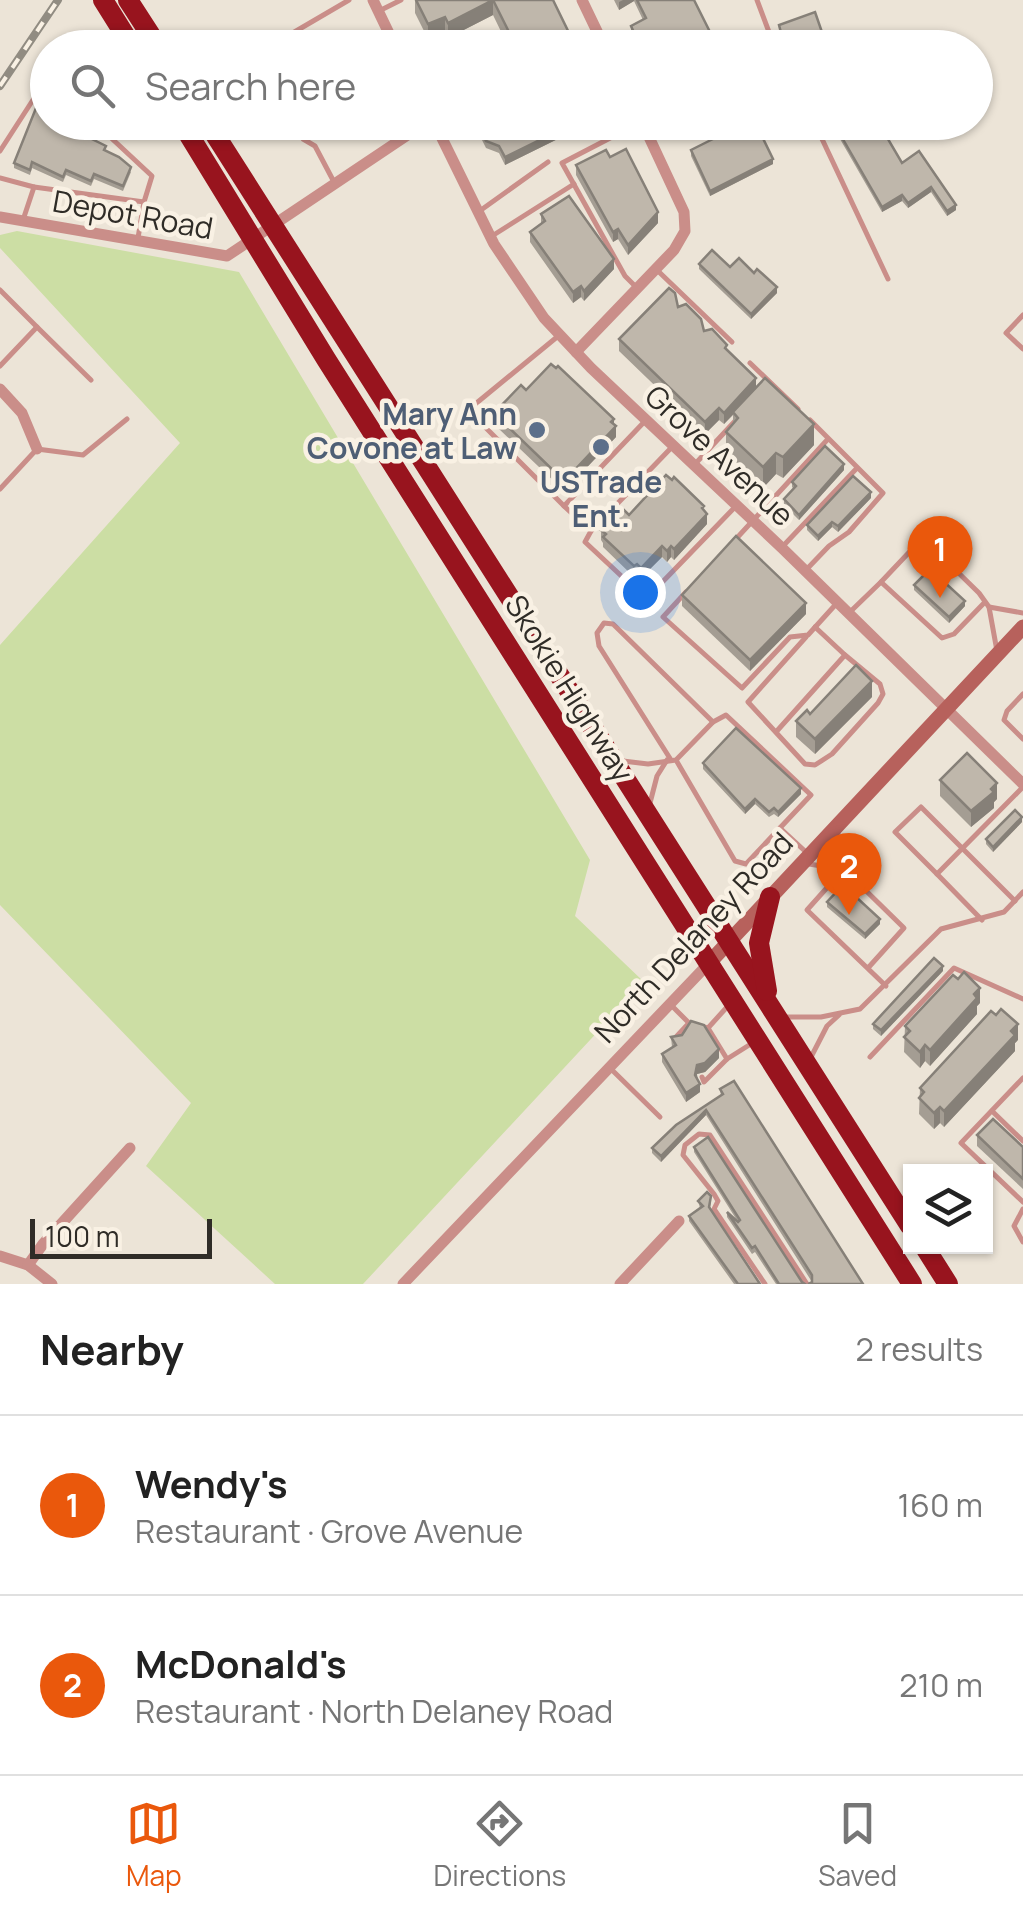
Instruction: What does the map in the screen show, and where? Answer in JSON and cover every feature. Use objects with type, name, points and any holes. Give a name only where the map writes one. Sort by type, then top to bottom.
[{"type":"highway","points":[[103,0],[122,30]]},
{"type":"highway","points":[[128,0],[147,30]]},
{"type":"highway","name":"Skokie Highway","points":[[192,140],[912,1284]]},
{"type":"highway","name":"Skokie Highway","points":[[219,140],[903,1215]]},
{"type":"highway","points":[[770,897],[759,943],[773,1010]]},
{"type":"highway","points":[[929,1254],[948,1284]]},
{"type":"street","points":[[582,0],[596,30]]},
{"type":"street","points":[[376,6],[387,30]]},
{"type":"street","name":"Depot Road","points":[[0,217],[227,256],[401,140]]},
{"type":"street","name":"Grove Avenue","points":[[440,140],[491,237],[544,318],[1023,786]]},
{"type":"street","points":[[576,352],[680,242],[686,222],[650,140]]},
{"type":"street","points":[[0,388],[22,413],[37,449]]},
{"type":"street","name":"North Delaney Road","points":[[403,1284],[709,963],[1022,625]]},
{"type":"street","points":[[28,1265],[130,1148]]},
{"type":"street","points":[[620,1284],[679,1221]]},
{"type":"street","points":[[0,1256],[28,1265],[52,1284]]},
{"type":"lane","points":[[298,30],[350,0]]},
{"type":"lane","points":[[376,6],[401,0]]},
{"type":"lane","points":[[757,0],[768,30]]},
{"type":"lane","points":[[0,151],[30,104]]},
{"type":"lane","points":[[113,140],[152,176],[137,241]]},
{"type":"lane","points":[[304,140],[315,146],[334,182]]},
{"type":"lane","points":[[606,140],[562,163],[625,276],[637,289]]},
{"type":"lane","points":[[822,140],[888,279]]},
{"type":"lane","points":[[478,211],[548,162]]},
{"type":"lane","points":[[0,178],[34,187],[144,202]]},
{"type":"lane","points":[[491,237],[574,184]]},
{"type":"lane","points":[[23,220],[34,187]]},
{"type":"lane","points":[[656,269],[732,342]]},
{"type":"lane","points":[[0,290],[92,380]]},
{"type":"lane","points":[[1023,315],[1006,333],[1023,349]]},
{"type":"lane","points":[[0,366],[37,327]]},
{"type":"lane","points":[[560,335],[468,410],[591,531]]},
{"type":"lane","points":[[750,362],[883,494],[849,532],[804,572]]},
{"type":"lane","points":[[759,396],[772,382]]},
{"type":"lane","points":[[694,466],[746,410]]},
{"type":"lane","points":[[0,489],[37,449],[83,455],[128,419]]},
{"type":"lane","points":[[564,506],[646,420]]},
{"type":"lane","points":[[726,549],[828,439]]},
{"type":"lane","points":[[673,446],[591,531],[585,542],[646,599],[736,506]]},
{"type":"lane","points":[[782,548],[856,468]]},
{"type":"lane","points":[[848,614],[916,545],[931,546],[988,604],[1022,625]]},
{"type":"lane","points":[[881,582],[942,638],[954,634],[988,604]]},
{"type":"lane","points":[[688,590],[662,618],[742,688],[790,638],[808,635]]},
{"type":"lane","points":[[815,626],[880,684],[883,694],[832,754],[815,766],[804,764],[748,702],[815,626],[836,603]]},
{"type":"lane","points":[[988,604],[998,654]]},
{"type":"lane","points":[[648,811],[657,776],[672,760],[713,722],[726,715],[812,795],[746,864],[735,861],[672,760],[599,646],[597,632],[604,623],[613,624],[713,722]]},
{"type":"lane","points":[[776,732],[845,655]]},
{"type":"lane","points":[[1023,694],[1004,720],[1023,739]]},
{"type":"lane","points":[[615,760],[648,764],[672,760]]},
{"type":"lane","points":[[936,874],[1023,786]]},
{"type":"lane","points":[[982,920],[895,832],[921,807],[1015,900]]},
{"type":"lane","points":[[838,822],[840,880]]},
{"type":"lane","points":[[780,828],[804,859],[828,867],[840,880]]},
{"type":"lane","points":[[868,968],[904,928],[854,878],[833,881],[808,910],[886,986]]},
{"type":"lane","points":[[773,1010],[821,1017],[860,1009],[941,929],[1004,912],[1023,892]]},
{"type":"lane","points":[[870,1057],[954,968],[1023,999]]},
{"type":"lane","points":[[708,1028],[733,1002]]},
{"type":"lane","points":[[670,1004],[690,1025],[708,1028],[727,1059]]},
{"type":"lane","points":[[808,1064],[827,1026],[842,1013]]},
{"type":"lane","points":[[678,1039],[676,1036],[690,1025]]},
{"type":"lane","points":[[702,1078],[704,1082],[716,1067],[757,1040]]},
{"type":"lane","points":[[609,1067],[660,1117]]},
{"type":"lane","points":[[1023,1078],[962,1143],[1023,1205],[1014,1226],[1023,1242]]},
{"type":"lane","points":[[992,1111],[1023,1141]]},
{"type":"lane","points":[[765,1284],[714,1210],[718,1201],[714,1194],[683,1155],[685,1146],[698,1134],[710,1135],[807,1284]]},
{"type":"green space","points":[[17,231],[239,272],[590,860],[575,916],[644,982],[363,1284],[275,1284],[146,1166],[191,1103],[0,905],[0,645],[180,443],[0,248],[0,235]]},
{"type":"building","points":[[416,0],[493,0],[448,23],[445,17],[428,24]]},
{"type":"building","points":[[493,0],[553,0],[568,30],[508,30]]},
{"type":"building","points":[[637,0],[694,0],[709,30],[633,30],[631,26],[646,18]]},
{"type":"building","points":[[815,12],[821,30],[780,30],[779,25]]},
{"type":"building","points":[[30,123],[30,140],[94,140],[131,167],[123,186],[94,174],[91,181],[66,170],[63,177],[32,162],[30,170],[14,163]]},
{"type":"building","points":[[539,140],[505,157],[499,146],[486,141]]},
{"type":"building","points":[[711,140],[764,140],[773,159],[710,191],[691,150]]},
{"type":"building","points":[[843,140],[889,140],[902,163],[919,151],[956,205],[947,211],[931,187],[908,203],[902,195],[882,207]]},
{"type":"building","points":[[626,149],[658,212],[628,245],[618,229],[613,232],[576,165],[606,150],[610,157]]},
{"type":"building","points":[[569,196],[614,259],[584,291],[581,286],[573,292],[530,232],[545,221],[541,214]]},
{"type":"building","points":[[712,250],[730,267],[739,258],[777,287],[751,314],[699,264]]},
{"type":"building","points":[[669,288],[675,293],[678,307],[686,304],[701,319],[704,331],[712,329],[727,345],[725,348],[756,378],[724,413],[719,408],[705,422],[619,339]]},
{"type":"building","points":[[551,364],[558,366],[614,419],[611,422],[616,426],[567,478],[562,472],[559,476],[496,411],[521,385],[526,390]]},
{"type":"building","points":[[765,378],[814,424],[783,457],[776,453],[763,467],[726,432],[738,418],[733,412]]},
{"type":"building","points":[[825,446],[844,464],[799,515],[784,499],[796,486],[792,482]]},
{"type":"building","points":[[666,475],[672,480],[674,477],[704,506],[707,514],[674,549],[671,546],[667,551],[662,546],[641,568],[634,566],[603,537],[606,534],[601,530],[617,512],[619,515],[624,510],[629,515]]},
{"type":"building","points":[[853,476],[871,492],[838,526],[832,522],[818,536],[807,525]]},
{"type":"building","points":[[736,536],[806,603],[750,660],[682,595]]},
{"type":"building","points":[[930,569],[965,601],[949,617],[914,585]]},
{"type":"building","points":[[856,665],[872,681],[815,739],[796,721],[807,710],[810,714]]},
{"type":"building","points":[[736,728],[801,788],[778,812],[774,808],[769,812],[755,799],[745,809],[703,763]]},
{"type":"building","points":[[967,753],[997,783],[991,789],[994,792],[971,811],[940,780]]},
{"type":"building","points":[[1015,810],[1022,817],[993,847],[986,839]]},
{"type":"building","points":[[843,885],[880,919],[865,934],[827,902]]},
{"type":"building","points":[[934,958],[943,966],[881,1030],[873,1024]]},
{"type":"building","points":[[964,972],[980,988],[974,994],[977,998],[930,1050],[925,1045],[920,1052],[904,1037],[910,1031],[905,1026],[953,975],[958,979]]},
{"type":"building","points":[[1001,1009],[1018,1024],[1011,1031],[1015,1035],[944,1111],[940,1107],[934,1113],[919,1098],[924,1092],[920,1088],[991,1011],[996,1015]]},
{"type":"building","points":[[691,1021],[704,1025],[719,1049],[705,1063],[697,1065],[695,1075],[700,1084],[686,1093],[662,1054],[676,1045],[671,1037],[682,1035]]},
{"type":"building","points":[[734,1081],[863,1284],[808,1284],[812,1275],[706,1110],[661,1156],[652,1148],[676,1125],[723,1094],[720,1089]]},
{"type":"building","points":[[993,1119],[1023,1147],[1023,1179],[977,1135]]},
{"type":"building","points":[[708,1137],[805,1284],[779,1284],[727,1212],[740,1220],[694,1147]]},
{"type":"building","points":[[707,1192],[711,1196],[709,1207],[760,1284],[738,1284],[689,1216],[703,1206],[698,1201]]},
{"type":"railway","points":[[38,30],[58,0]]},
{"type":"railway","points":[[0,86],[30,42]]},
{"type":"place","name":"Mary Ann Covone at Law","points":[[537,430]]},
{"type":"place","name":"USTrade Ent.","points":[[601,447]]},
{"type":"place","name":"Wendy's","points":[[940,598]]},
{"type":"place","name":"McDonald's","points":[[849,915]]}]
